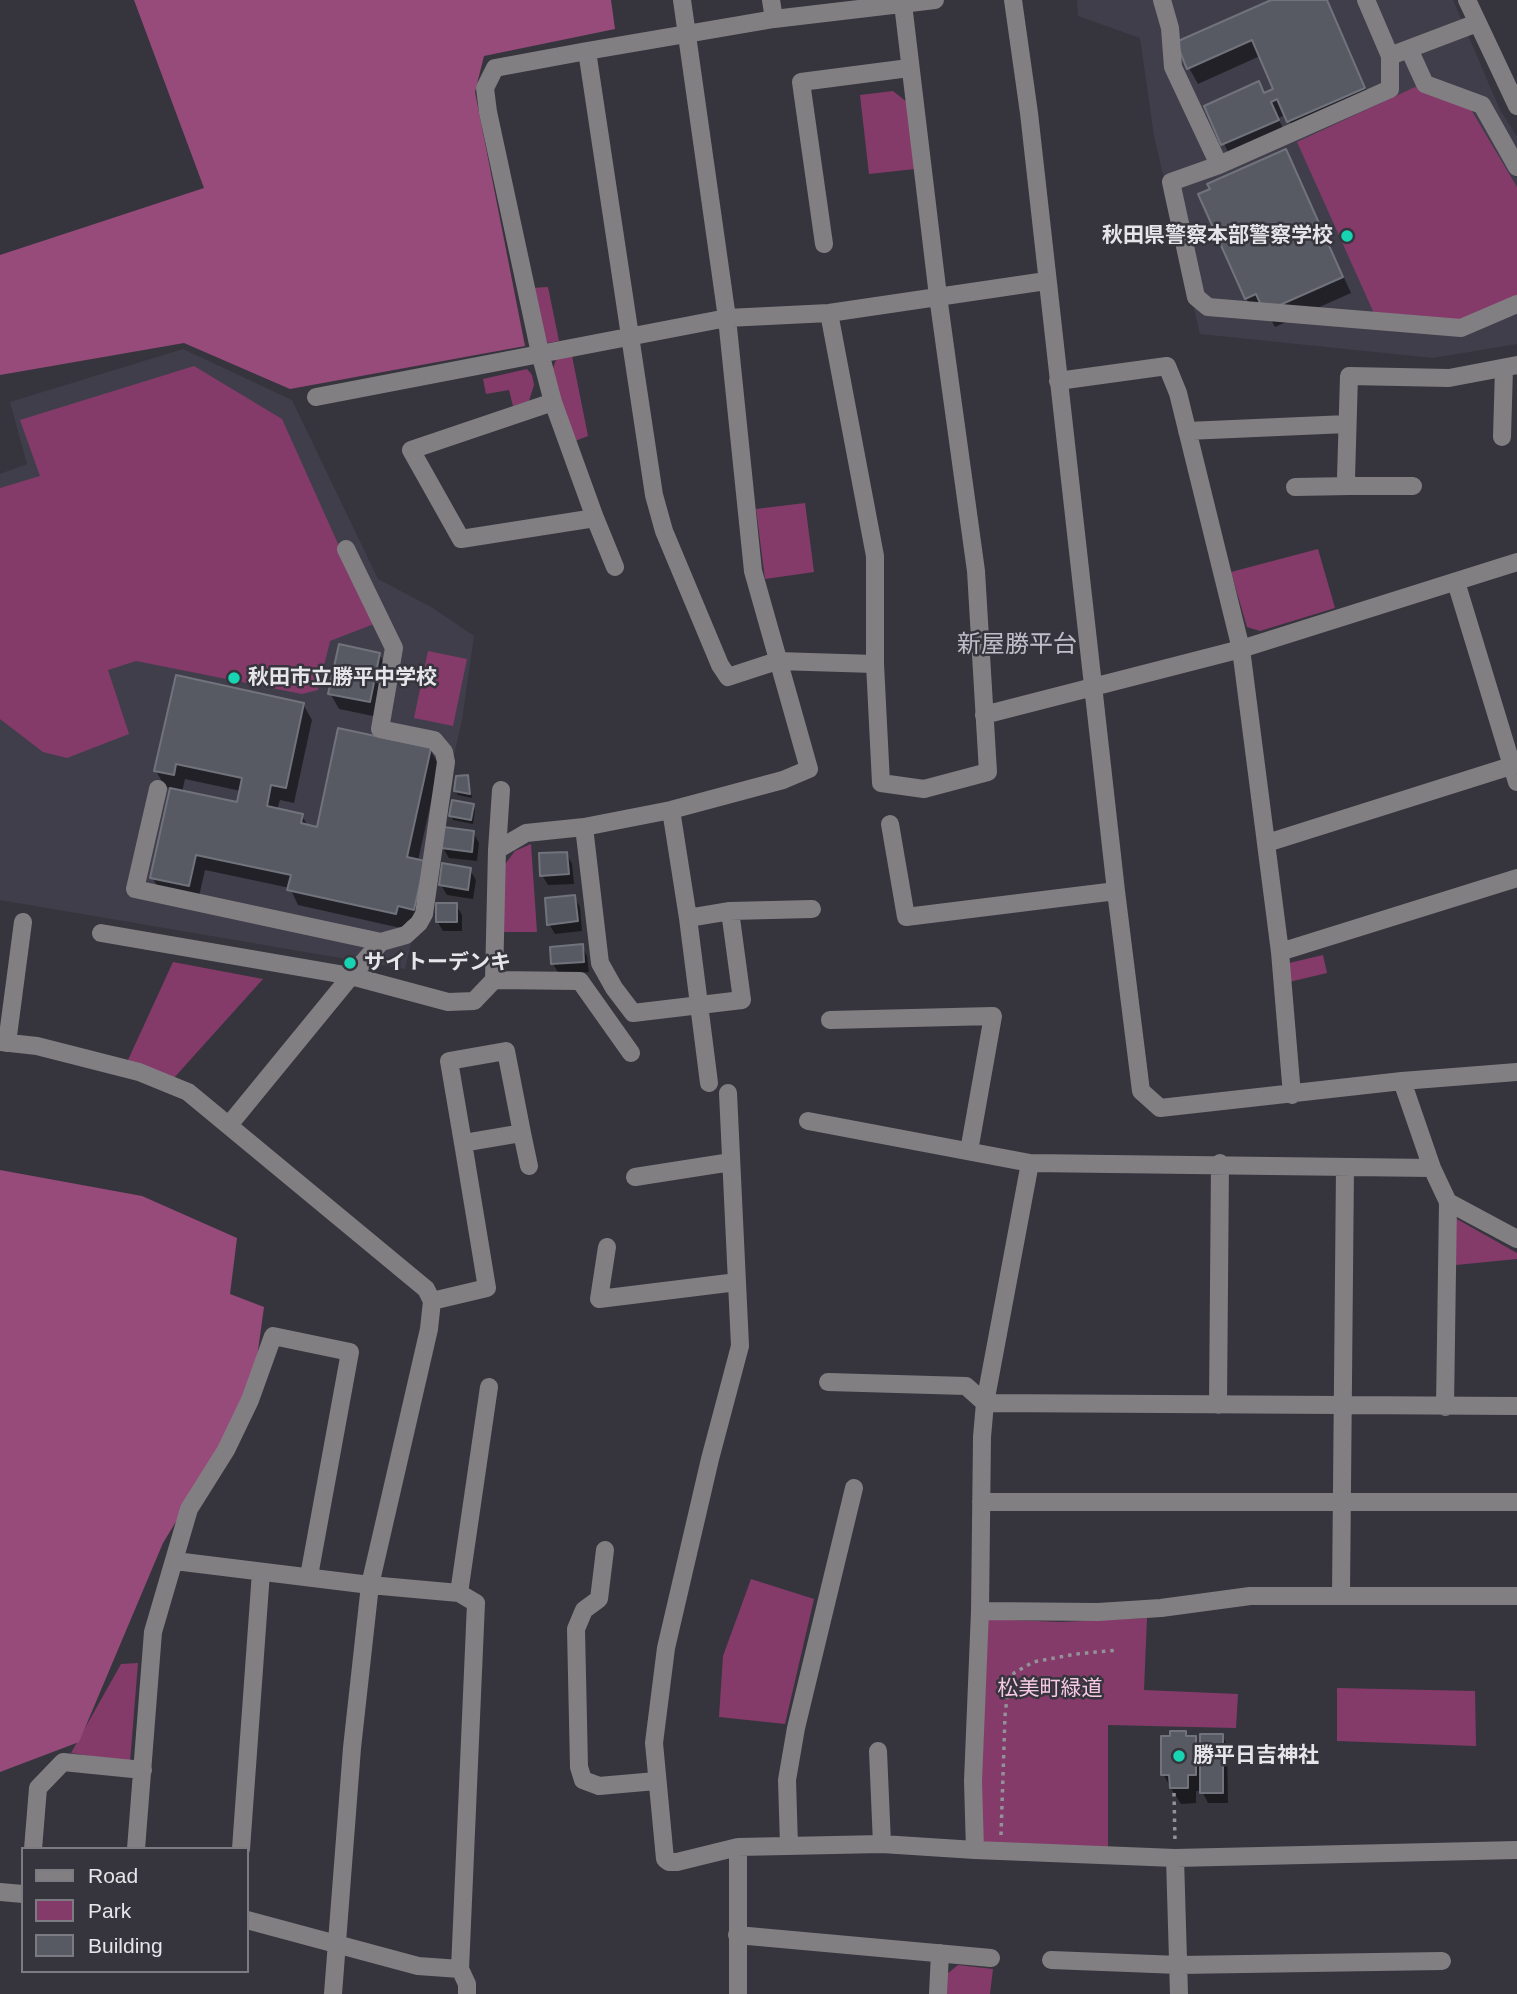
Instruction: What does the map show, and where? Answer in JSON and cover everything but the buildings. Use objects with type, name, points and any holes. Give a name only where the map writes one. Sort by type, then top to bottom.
[{"type":"street","points":[[497,850],[526,833],[584,827],[671,810],[782,780],[809,769],[753,571],[727,318],[682,0]]},
{"type":"street","points":[[771,0],[774,19]]},
{"type":"street","points":[[615,567],[553,402],[540,353],[488,112],[485,88],[495,68],[687,33],[871,4],[935,0]]},
{"type":"street","points":[[1013,0],[1029,113],[1046,281],[1141,1091],[1160,1108],[1402,1081],[1517,1072]]},
{"type":"street","points":[[1161,0],[1170,28],[1173,67],[1219,165]]},
{"type":"street","points":[[1366,0],[1390,56],[1390,89],[1219,165],[1171,183],[1196,297],[1208,307],[1461,328],[1517,304]]},
{"type":"street","points":[[1467,0],[1478,23],[1509,69],[1517,106]]},
{"type":"street","points":[[829,313],[875,556],[875,664],[881,783],[924,789],[988,772],[975,571],[937,296],[903,4]]},
{"type":"street","points":[[1390,56],[1478,23]]},
{"type":"street","points":[[1409,49],[1425,84],[1482,105],[1517,167]]},
{"type":"street","points":[[587,51],[654,495],[664,531],[720,665],[728,677],[778,661],[875,664]]},
{"type":"street","points":[[824,244],[801,82],[909,68]]},
{"type":"street","points":[[316,397],[727,318],[829,313],[1046,281]]},
{"type":"street","points":[[1058,381],[1167,366],[1178,393],[1241,649],[1280,952],[1292,1095]]},
{"type":"street","points":[[1350,485],[1346,478],[1349,376],[1449,378],[1510,366],[1502,437]]},
{"type":"street","points":[[553,402],[411,450],[461,539],[596,518]]},
{"type":"street","points":[[1188,431],[1347,424]]},
{"type":"street","points":[[1295,487],[1413,486]]},
{"type":"street","points":[[158,789],[135,889],[381,942],[406,935],[419,923],[424,914],[446,762],[444,752],[434,740],[380,729],[394,648],[346,549]]},
{"type":"street","points":[[984,715],[1241,649],[1517,562]]},
{"type":"street","points":[[1267,843],[1515,771],[1456,582]]},
{"type":"street","points":[[101,933],[351,976],[448,1002],[474,1001],[494,980],[501,790]]},
{"type":"street","points":[[671,810],[709,1083]]},
{"type":"street","points":[[890,824],[906,917],[1116,891]]},
{"type":"street","points":[[584,827],[600,963],[633,1013],[742,1000],[730,911]]},
{"type":"street","points":[[1280,952],[1517,878]]},
{"type":"street","points":[[688,918],[730,911],[812,909]]},
{"type":"street","points":[[23,922],[3,1043],[37,1046],[139,1072],[188,1092],[426,1289],[432,1301],[429,1329],[370,1585],[352,1748],[333,1994]]},
{"type":"street","points":[[229,1125],[381,942]]},
{"type":"street","points":[[494,980],[580,981],[631,1054]]},
{"type":"street","points":[[830,1020],[993,1016],[969,1151]]},
{"type":"street","points":[[432,1301],[487,1288],[449,1060],[506,1051],[529,1166]]},
{"type":"street","points":[[1402,1081],[1432,1168],[1448,1202],[1445,1407]]},
{"type":"street","points":[[728,1093],[740,1346],[666,1648],[654,1743],[665,1859],[669,1862],[738,1847],[882,1844],[1175,1858],[1517,1850]]},
{"type":"street","points":[[808,1121],[1030,1163],[1220,1163],[1432,1168]]},
{"type":"street","points":[[463,1143],[522,1133]]},
{"type":"street","points":[[635,1177],[731,1162]]},
{"type":"street","points":[[975,1850],[973,1781],[985,1403],[1030,1163]]},
{"type":"street","points":[[1218,1405],[1220,1163]]},
{"type":"street","points":[[1341,1594],[1345,1167]]},
{"type":"street","points":[[1448,1202],[1517,1239]]},
{"type":"street","points":[[607,1247],[599,1299],[737,1282]]},
{"type":"street","points":[[136,1847],[153,1632],[189,1508],[226,1450],[250,1400],[273,1336],[350,1352],[309,1576]]},
{"type":"street","points":[[828,1382],[966,1386],[985,1403],[1517,1406]]},
{"type":"street","points":[[459,1593],[489,1387]]},
{"type":"street","points":[[789,1846],[787,1780],[796,1728],[854,1488]]},
{"type":"street","points":[[981,1502],[1517,1502]]},
{"type":"street","points":[[605,1550],[598,1599],[584,1610],[576,1629],[579,1767],[583,1780],[599,1786],[656,1781]]},
{"type":"street","points":[[175,1561],[459,1593],[476,1603],[460,1969],[467,1984],[467,1994]]},
{"type":"street","points":[[241,1847],[261,1572]]},
{"type":"street","points":[[980,1611],[1098,1612],[1161,1608],[1250,1596],[1341,1594],[1517,1597]]},
{"type":"street","points":[[877,1751],[882,1844]]},
{"type":"street","points":[[33,1847],[38,1788],[63,1762],[143,1770]]},
{"type":"street","points":[[738,1847],[738,1994]]},
{"type":"street","points":[[1175,1858],[1179,1994]]},
{"type":"street","points":[[0,1892],[21,1894]]},
{"type":"street","points":[[248,1920],[418,1966],[460,1969]]},
{"type":"street","points":[[737,1936],[991,1958]]},
{"type":"street","points":[[938,1994],[940,1953]]},
{"type":"street","points":[[1051,1959],[1178,1965],[1442,1961]]},
{"type":"path","points":[[1000,1851],[1005,1716],[1008,1688],[1014,1673],[1033,1661],[1118,1650]]},
{"type":"path","points":[[1174,1793],[1175,1858]]},
{"type":"shaded area","points":[[134,0],[611,0],[615,29],[484,56],[475,92],[525,346],[290,389],[184,343],[0,375],[0,255],[204,188]]},
{"type":"shaded area","name":"秋田県警察本部警察学校","points":[[1077,0],[1453,0],[1500,110],[1517,137],[1517,344],[1433,358],[1200,334],[1154,136],[1140,38],[1078,16]]},
{"type":"shaded area","name":"秋田市立勝平中学校","points":[[183,349],[292,400],[378,579],[433,608],[474,636],[462,720],[405,969],[0,900],[0,474],[27,464],[10,402]]},
{"type":"shaded area","points":[[0,1170],[142,1196],[237,1238],[230,1294],[264,1307],[256,1365],[226,1439],[163,1543],[79,1742],[0,1772]]},
{"type":"green space","points":[[1415,87],[1470,108],[1517,187],[1517,296],[1459,324],[1377,320],[1297,142]]},
{"type":"green space","points":[[893,91],[907,102],[915,169],[869,174],[860,95]]},
{"type":"green space","points":[[548,287],[559,341],[547,343],[531,288]]},
{"type":"green space","points":[[572,356],[588,436],[575,441],[551,374],[557,357]]},
{"type":"green space","points":[[194,366],[282,419],[374,624],[330,641],[318,690],[302,694],[136,661],[108,670],[129,734],[67,758],[43,752],[0,719],[0,488],[40,476],[20,420]]},
{"type":"green space","points":[[527,369],[532,375],[534,385],[529,401],[513,406],[509,390],[486,394],[483,379]]},
{"type":"green space","points":[[805,503],[814,572],[765,579],[756,509]]},
{"type":"green space","points":[[1318,549],[1335,608],[1260,631],[1247,627],[1231,572]]},
{"type":"green space","points":[[428,651],[467,659],[453,726],[414,718]]},
{"type":"green space","points":[[531,844],[537,932],[502,932],[500,871],[515,851]]},
{"type":"green space","points":[[1323,955],[1327,973],[1289,982],[1285,964]]},
{"type":"green space","points":[[173,962],[263,979],[173,1079],[128,1060]]},
{"type":"green space","points":[[1455,1218],[1517,1253],[1517,1259],[1456,1265]]},
{"type":"green space","points":[[751,1579],[814,1599],[785,1724],[719,1717],[723,1656]]},
{"type":"green space","name":"松美町緑道","points":[[1147,1618],[1144,1690],[1238,1694],[1236,1728],[1108,1725],[1108,1851],[981,1846],[979,1779],[986,1619],[1061,1622]]},
{"type":"green space","points":[[138,1663],[130,1762],[71,1753],[121,1664]]},
{"type":"green space","points":[[1337,1688],[1475,1691],[1476,1746],[1337,1741]]},
{"type":"green space","points":[[958,1965],[993,1969],[990,1994],[945,1994],[947,1974]]},
{"type":"place","name":"秋田県警察本部警察学校","points":[[1347,236]]},
{"type":"place","name":"秋田市立勝平中学校","points":[[234,678]]},
{"type":"place","name":"サイトーデンキ","points":[[350,963]]},
{"type":"place","name":"勝平日吉神社","points":[[1179,1756]]},
{"type":"district","name":"新屋勝平台","points":[[1017,645]]}]
